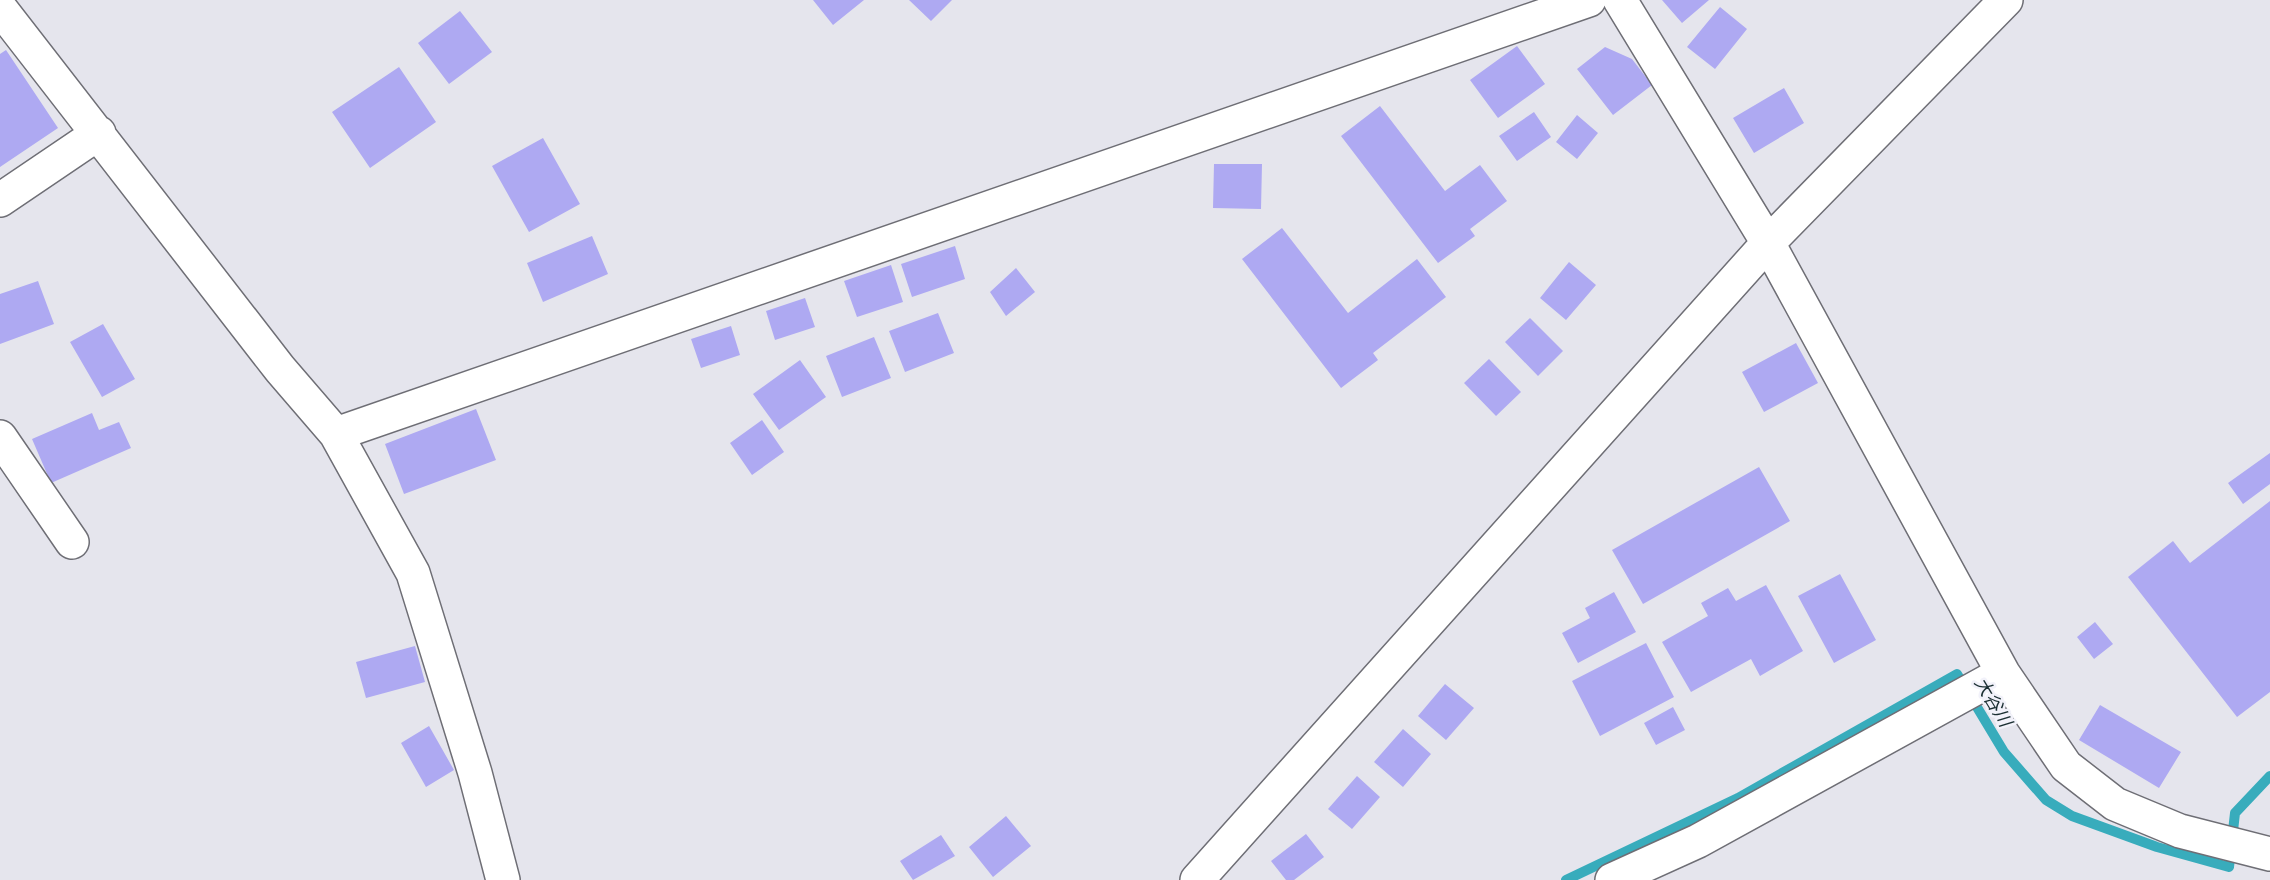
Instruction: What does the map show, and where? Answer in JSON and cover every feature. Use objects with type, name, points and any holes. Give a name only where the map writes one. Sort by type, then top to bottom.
[{"type":"street","points":[[336,434],[1589,0]]},
{"type":"street","points":[[1620,0],[1768,243],[2003,673],[2066,766],[2115,804],[2180,831],[2270,855]]},
{"type":"street","points":[[1197,880],[1768,243],[2006,0]]},
{"type":"street","points":[[0,8],[280,369],[336,434],[413,573],[475,773],[504,880]]},
{"type":"street","points":[[0,200],[99,133]]},
{"type":"street","points":[[0,437],[72,542]]},
{"type":"street","points":[[1612,880],[1698,841],[2003,673]]},
{"type":"building","points":[[813,0],[864,0],[833,25]]},
{"type":"building","points":[[909,0],[952,0],[931,21]]},
{"type":"building","points":[[1662,0],[1709,0],[1682,23]]},
{"type":"building","points":[[1720,7],[1747,29],[1715,69],[1687,47]]},
{"type":"building","points":[[460,11],[492,52],[449,84],[418,43]]},
{"type":"building","points":[[1517,46],[1545,84],[1498,118],[1470,80]]},
{"type":"building","points":[[1605,47],[1632,59],[1652,85],[1613,115],[1577,69]]},
{"type":"building","points":[[6,50],[58,128],[0,167],[0,54]]},
{"type":"building","points":[[399,67],[436,122],[370,168],[332,112]]},
{"type":"building","points":[[1784,88],[1804,123],[1754,153],[1733,118]]},
{"type":"building","points":[[1380,106],[1445,191],[1480,165],[1507,201],[1470,229],[1475,236],[1438,263],[1341,136]]},
{"type":"building","points":[[1534,112],[1551,137],[1517,161],[1499,136]]},
{"type":"building","points":[[1577,115],[1598,133],[1577,159],[1556,142]]},
{"type":"building","points":[[543,138],[580,204],[529,232],[492,166]]},
{"type":"building","points":[[1214,164],[1262,164],[1261,209],[1213,208]]},
{"type":"building","points":[[1282,228],[1348,313],[1417,259],[1446,297],[1373,353],[1378,360],[1341,388],[1242,259]]},
{"type":"building","points":[[592,236],[608,274],[543,302],[527,263]]},
{"type":"building","points":[[955,246],[965,279],[912,297],[901,264]]},
{"type":"building","points":[[1569,262],[1596,285],[1566,320],[1540,298]]},
{"type":"building","points":[[891,265],[903,302],[857,317],[844,281]]},
{"type":"building","points":[[1016,268],[1035,292],[1006,316],[990,292]]},
{"type":"building","points":[[38,281],[54,324],[0,344],[0,294]]},
{"type":"building","points":[[805,298],[815,327],[775,340],[766,311]]},
{"type":"building","points":[[938,313],[954,353],[905,372],[889,331]]},
{"type":"building","points":[[1530,318],[1563,351],[1538,376],[1505,342]]},
{"type":"building","points":[[103,324],[135,379],[102,397],[70,342]]},
{"type":"building","points":[[731,326],[740,355],[701,368],[691,339]]},
{"type":"building","points":[[874,337],[891,378],[842,397],[826,356]]},
{"type":"building","points":[[1796,343],[1818,383],[1764,412],[1742,372]]},
{"type":"building","points":[[1489,359],[1521,392],[1496,416],[1464,383]]},
{"type":"building","points":[[800,360],[826,397],[779,430],[753,394]]},
{"type":"building","points":[[476,409],[496,460],[404,494],[385,444]]},
{"type":"building","points":[[92,413],[99,430],[119,422],[131,448],[51,483],[32,439]]},
{"type":"building","points":[[762,420],[784,452],[752,475],[730,443]]},
{"type":"building","points":[[2270,453],[2270,484],[2243,504],[2228,483]]},
{"type":"building","points":[[1759,467],[1790,521],[1643,604],[1612,550]]},
{"type":"building","points":[[2270,501],[2270,692],[2237,717],[2128,577],[2173,541],[2190,563]]},
{"type":"building","points":[[1840,574],[1876,640],[1834,663],[1798,596]]},
{"type":"building","points":[[1766,585],[1803,651],[1760,676],[1751,659],[1691,692],[1662,642],[1708,616],[1701,603],[1728,588],[1736,601]]},
{"type":"building","points":[[1614,592],[1636,632],[1578,663],[1562,633],[1590,618],[1585,608]]},
{"type":"building","points":[[2095,622],[2113,644],[2094,659],[2077,637]]},
{"type":"building","points":[[1646,643],[1674,697],[1600,736],[1572,681]]},
{"type":"building","points":[[415,646],[425,682],[366,698],[356,662]]},
{"type":"building","points":[[1445,684],[1474,708],[1446,740],[1418,716]]},
{"type":"building","points":[[2100,705],[2181,752],[2159,788],[2079,740]]},
{"type":"building","points":[[1673,707],[1685,730],[1656,745],[1644,723]]},
{"type":"building","points":[[429,726],[454,770],[426,787],[401,743]]},
{"type":"building","points":[[1403,729],[1431,754],[1403,787],[1374,762]]},
{"type":"building","points":[[1357,776],[1380,797],[1352,829],[1328,809]]},
{"type":"building","points":[[1006,816],[1031,846],[993,877],[969,847]]},
{"type":"building","points":[[1306,834],[1324,857],[1294,880],[1286,880],[1271,861]]},
{"type":"building","points":[[941,835],[955,856],[913,880],[900,861]]},
{"type":"waterway","name":"大谷川","points":[[1566,880],[1738,798],[1957,674],[2004,752],[2046,800],[2072,816],[2157,847],[2229,867],[2235,813],[2270,776]]}]
